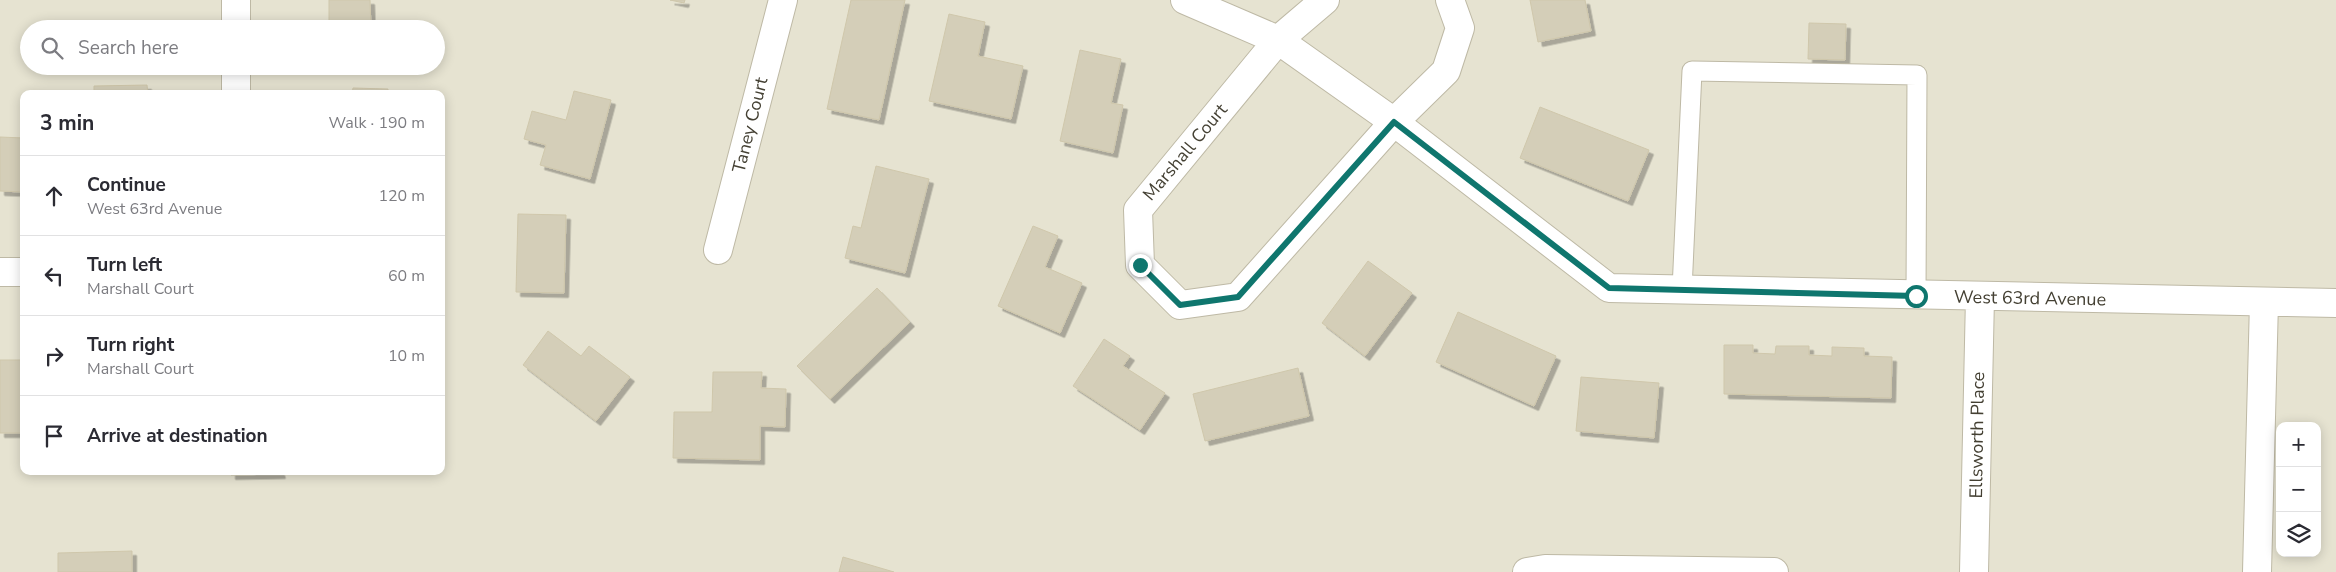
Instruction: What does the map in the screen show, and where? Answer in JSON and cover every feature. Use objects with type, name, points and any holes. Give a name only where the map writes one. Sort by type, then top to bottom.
[{"type":"street","points":[[236,0],[236,20]]},
{"type":"street","name":"Taney Court","points":[[718,250],[783,0]]},
{"type":"street","name":"West 63rd Avenue","points":[[1185,0],[1278,40],[1394,122],[1609,288],[1916,296],[2336,303]]},
{"type":"street","name":"Marshall Court","points":[[1325,0],[1278,40],[1138,210],[1140,265],[1180,305],[1238,297],[1394,122],[1446,71],[1460,28],[1450,0]]},
{"type":"street","points":[[236,75],[236,90]]},
{"type":"street","points":[[0,272],[20,272]]},
{"type":"street","name":"Ellsworth Place","points":[[1974,572],[1980,297]]},
{"type":"street","points":[[2257,572],[2264,302]]},
{"type":"street","points":[[1528,572],[1545,569],[1774,572]]},
{"type":"lane","points":[[1682,290],[1692,71],[1917,75],[1916,296]]},
{"type":"shaded area","points":[[0,0],[2336,0],[2336,572],[0,572]]},
{"type":"building","points":[[329,0],[370,0],[371,20],[329,20]]},
{"type":"building","points":[[670,0],[685,0],[684,3]]},
{"type":"building","points":[[851,0],[905,0],[879,120],[827,109]]},
{"type":"building","points":[[1530,0],[1585,0],[1591,31],[1538,42]]},
{"type":"building","points":[[949,14],[985,22],[978,56],[1023,66],[1011,119],[929,101]]},
{"type":"building","points":[[1809,23],[1846,24],[1845,60],[1808,59]]},
{"type":"building","points":[[1080,50],[1121,59],[1111,103],[1123,105],[1113,153],[1060,141]]},
{"type":"building","points":[[147,85],[148,90],[94,90],[94,86]]},
{"type":"building","points":[[353,88],[388,89],[388,90],[353,90]]},
{"type":"building","points":[[574,91],[611,100],[590,179],[540,165],[546,145],[524,139],[532,111],[566,120]]},
{"type":"building","points":[[1540,107],[1649,150],[1628,201],[1520,158]]},
{"type":"building","points":[[0,137],[20,138],[20,192],[0,191]]},
{"type":"building","points":[[876,166],[929,179],[905,273],[845,258],[853,226],[861,228]]},
{"type":"building","points":[[518,214],[566,215],[564,293],[516,292]]},
{"type":"building","points":[[1033,226],[1058,236],[1045,267],[1082,283],[1060,333],[998,306]]},
{"type":"building","points":[[1368,261],[1412,293],[1365,356],[1322,323]]},
{"type":"building","points":[[877,288],[910,322],[830,399],[797,366]]},
{"type":"building","points":[[1458,312],[1556,356],[1534,406],[1436,362]]},
{"type":"building","points":[[548,331],[581,356],[589,346],[630,377],[596,421],[523,365]]},
{"type":"building","points":[[1104,339],[1130,356],[1123,366],[1165,393],[1140,430],[1073,386]]},
{"type":"building","points":[[1724,345],[1753,345],[1753,353],[1775,354],[1776,346],[1809,346],[1809,355],[1832,356],[1832,347],[1864,348],[1864,356],[1892,357],[1891,398],[1724,394]]},
{"type":"building","points":[[0,360],[20,360],[20,433],[0,433]]},
{"type":"building","points":[[1298,368],[1309,416],[1205,441],[1193,394]]},
{"type":"building","points":[[713,372],[762,372],[761,388],[786,389],[785,427],[760,426],[760,460],[673,458],[674,412],[712,412]]},
{"type":"building","points":[[1581,377],[1659,383],[1654,438],[1576,431]]},
{"type":"building","points":[[132,551],[132,572],[58,572],[58,553]]},
{"type":"building","points":[[843,557],[894,572],[839,572]]},
{"type":"route","points":[[1140,265],[1180,305],[1238,297],[1394,122],[1609,288],[1916,296]]}]
